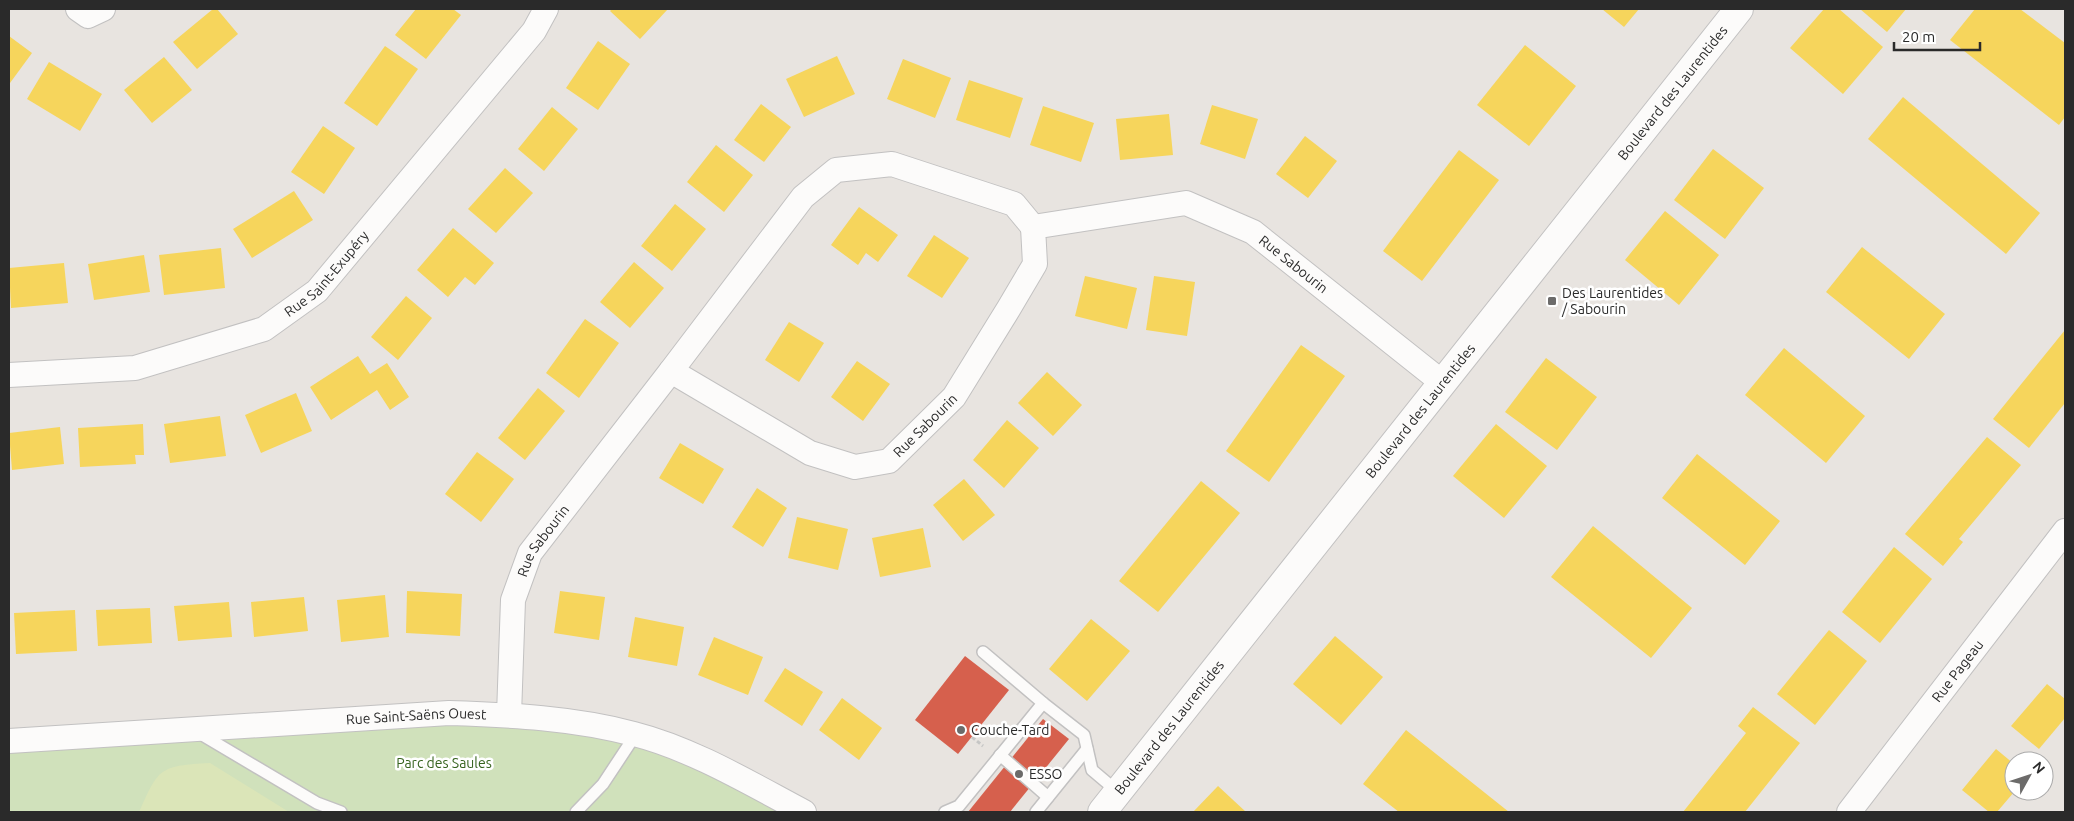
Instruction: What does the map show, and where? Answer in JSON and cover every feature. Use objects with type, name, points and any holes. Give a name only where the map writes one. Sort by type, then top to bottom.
[{"type":"street","points":[[78,9],[88,16],[103,9]]},
{"type":"street","name":"Rue Saint-Exupéry","points":[[9,375],[135,368],[264,329],[317,291],[534,31],[546,9]]},
{"type":"street","name":"Boulevard des Laurentides","points":[[1110,802],[1739,9]]},
{"type":"street","name":"Rue Sabourin","points":[[509,715],[512,600],[530,553],[803,197],[836,170],[892,164],[1014,204],[1033,227],[1035,264],[1009,308],[954,397],[889,461],[854,467],[810,453],[671,371]]},
{"type":"street","name":"Rue Sabourin","points":[[1033,227],[1186,203],[1253,232],[1443,383]]},
{"type":"street","name":"Rue Pageau","points":[[1849,812],[2065,532]]},
{"type":"street","name":"Rue Saint-Saëns Ouest","points":[[9,741],[449,713],[509,715],[598,726],[636,734],[718,765],[804,812]]},
{"type":"lane","points":[[983,652],[1084,735],[1092,770],[1110,802]]},
{"type":"lane","points":[[945,812],[959,806],[1043,703]]},
{"type":"lane","points":[[193,730],[317,802],[341,812]]},
{"type":"lane","points":[[576,812],[603,784],[636,734]]},
{"type":"lane","points":[[1036,812],[1087,749]]},
{"type":"lane","points":[[1000,755],[1048,797]]},
{"type":"green space","name":"Parc des Saules","points":[[449,713],[598,726],[804,812],[9,812],[9,741]]},
{"type":"green space","points":[[210,763],[289,812],[139,812],[152,786],[163,772],[181,766]]},
{"type":"building: Logements","points":[[213,9],[217,9],[238,34],[197,69],[173,42]]},
{"type":"building: Logements","points":[[416,9],[453,9],[461,15],[426,59],[395,35]]},
{"type":"building: Logements","points":[[612,9],[668,9],[640,39],[610,11]]},
{"type":"building: Logements","points":[[1602,9],[1639,9],[1624,27]]},
{"type":"building: Logements","points":[[1824,9],[1839,9],[1883,47],[1843,94],[1790,48]]},
{"type":"building: Logements","points":[[1860,9],[1906,9],[1887,32]]},
{"type":"building: Logements","points":[[1975,9],[2020,9],[2065,43],[2065,117],[2059,125],[1950,40]]},
{"type":"building: Logements","points":[[9,36],[32,53],[10,83],[9,82]]},
{"type":"building: Logements","points":[[598,41],[630,64],[598,110],[566,88]]},
{"type":"building: Logements","points":[[1525,45],[1576,86],[1529,146],[1477,105]]},
{"type":"building: Logements","points":[[385,46],[418,69],[377,126],[344,103]]},
{"type":"building: Logements","points":[[837,56],[855,94],[804,117],[786,79]]},
{"type":"building: Logements","points":[[164,57],[192,90],[152,123],[124,90]]},
{"type":"building: Logements","points":[[903,59],[951,78],[935,118],[887,99]]},
{"type":"building: Logements","points":[[49,62],[102,94],[80,131],[27,99]]},
{"type":"building: Logements","points":[[969,80],[1023,98],[1010,138],[956,120]]},
{"type":"building: Logements","points":[[1903,97],[2040,213],[2006,254],[1868,139]]},
{"type":"building: Logements","points":[[761,104],[791,127],[764,162],[734,140]]},
{"type":"building: Logements","points":[[1212,105],[1258,119],[1245,159],[1200,144]]},
{"type":"building: Logements","points":[[1043,106],[1094,123],[1081,162],[1030,145]]},
{"type":"building: Logements","points":[[552,107],[578,129],[544,171],[518,149]]},
{"type":"building: Logements","points":[[1169,114],[1173,155],[1120,160],[1116,119]]},
{"type":"building: Logements","points":[[323,126],[355,148],[324,194],[291,172]]},
{"type":"building: Logements","points":[[1305,136],[1337,161],[1308,198],[1276,174]]},
{"type":"building: Logements","points":[[716,145],[753,175],[724,212],[687,182]]},
{"type":"building: Logements","points":[[1713,149],[1764,188],[1725,239],[1674,200]]},
{"type":"building: Logements","points":[[1459,150],[1499,180],[1422,281],[1383,251]]},
{"type":"building: Logements","points":[[505,168],[533,193],[496,233],[468,209]]},
{"type":"building: Logements","points":[[294,191],[313,220],[252,258],[233,229]]},
{"type":"building: Logements","points":[[675,204],[706,229],[672,271],[641,246]]},
{"type":"building: Logements","points":[[859,207],[898,235],[878,262],[866,253],[858,265],[831,245]]},
{"type":"building: Logements","points":[[1665,211],[1719,255],[1679,305],[1625,260]]},
{"type":"building: Logements","points":[[453,228],[494,263],[475,285],[465,277],[448,297],[417,270]]},
{"type":"building: Logements","points":[[934,235],[969,258],[942,298],[907,276]]},
{"type":"building: Logements","points":[[1862,247],[1945,314],[1909,359],[1826,292]]},
{"type":"building: Logements","points":[[221,248],[225,288],[164,295],[159,255]]},
{"type":"building: Logements","points":[[144,255],[150,292],[94,300],[88,264]]},
{"type":"building: Logements","points":[[634,262],[664,288],[630,328],[600,302]]},
{"type":"building: Logements","points":[[64,263],[68,303],[11,308],[9,268]]},
{"type":"building: Logements","points":[[1085,276],[1137,288],[1127,329],[1075,316]]},
{"type":"building: Logements","points":[[1154,276],[1195,282],[1187,336],[1146,330]]},
{"type":"building: Logements","points":[[406,296],[432,318],[398,360],[371,337]]},
{"type":"building: Logements","points":[[585,319],[619,343],[579,398],[546,373]]},
{"type":"building: Logements","points":[[789,322],[824,343],[799,382],[765,360]]},
{"type":"building: Logements","points":[[2065,330],[2065,403],[2029,448],[1993,419]]},
{"type":"building: Logements","points":[[1301,345],[1345,376],[1269,482],[1226,451]]},
{"type":"building: Logements","points":[[1784,348],[1865,416],[1826,463],[1745,395]]},
{"type":"building: Logements","points":[[358,356],[370,374],[387,363],[409,397],[390,410],[377,390],[331,420],[310,387]]},
{"type":"building: Logements","points":[[1546,358],[1597,397],[1557,450],[1505,412]]},
{"type":"building: Logements","points":[[857,361],[890,384],[863,421],[831,397]]},
{"type":"building: Logements","points":[[1047,372],[1082,405],[1053,436],[1018,403]]},
{"type":"building: Logements","points":[[538,388],[565,411],[525,460],[498,438]]},
{"type":"building: Logements","points":[[296,393],[312,431],[261,453],[245,415]]},
{"type":"building: Logements","points":[[220,416],[226,456],[170,463],[164,424]]},
{"type":"building: Logements","points":[[1007,420],[1039,448],[1004,488],[973,460]]},
{"type":"building: Logements","points":[[143,424],[144,455],[135,455],[136,464],[80,467],[78,428]]},
{"type":"building: Logements","points":[[1496,424],[1547,466],[1504,518],[1453,476]]},
{"type":"building: Logements","points":[[60,427],[64,464],[12,470],[9,433]]},
{"type":"building: Logements","points":[[1987,437],[2021,465],[1959,539],[1963,542],[1943,566],[1905,534]]},
{"type":"building: Logements","points":[[680,443],[724,469],[703,504],[659,478]]},
{"type":"building: Logements","points":[[477,452],[514,479],[481,522],[445,494]]},
{"type":"building: Logements","points":[[1697,454],[1780,521],[1745,565],[1662,498]]},
{"type":"building: Logements","points":[[964,479],[995,515],[963,541],[933,505]]},
{"type":"building: Logements","points":[[1201,481],[1240,513],[1158,612],[1119,581]]},
{"type":"building: Logements","points":[[757,488],[787,508],[763,547],[732,527]]},
{"type":"building: Logements","points":[[797,517],[848,529],[838,570],[788,558]]},
{"type":"building: Logements","points":[[1593,526],[1692,608],[1651,658],[1551,577]]},
{"type":"building: Logements","points":[[923,528],[931,567],[880,577],[872,538]]},
{"type":"building: Logements","points":[[1894,547],[1932,579],[1880,643],[1842,612]]},
{"type":"building: Logements","points":[[407,591],[462,594],[460,636],[406,633]]},
{"type":"building: Logements","points":[[560,591],[605,597],[599,640],[554,633]]},
{"type":"building: Logements","points":[[385,595],[389,637],[341,642],[337,600]]},
{"type":"building: Logements","points":[[304,597],[308,631],[254,637],[251,602]]},
{"type":"building: Logements","points":[[229,602],[232,637],[178,641],[174,606]]},
{"type":"building: Logements","points":[[150,608],[152,643],[98,646],[96,610]]},
{"type":"building: Logements","points":[[75,610],[77,651],[16,654],[14,613]]},
{"type":"building: Logements","points":[[635,617],[684,627],[677,666],[628,657]]},
{"type":"building: Logements","points":[[1091,619],[1130,651],[1087,701],[1049,669]]},
{"type":"building: Logements","points":[[1829,630],[1867,661],[1815,725],[1777,694]]},
{"type":"building: Logements","points":[[1335,636],[1383,677],[1341,725],[1293,684]]},
{"type":"building: Logements","points":[[714,637],[763,657],[748,695],[698,675]]},
{"type":"building: Logements","points":[[785,668],[823,692],[802,726],[764,701]]},
{"type":"building: Logements","points":[[2047,684],[2065,699],[2065,718],[2039,749],[2011,726]]},
{"type":"building: Logements","points":[[842,698],[882,728],[859,760],[819,730]]},
{"type":"building: Logements","points":[[1753,707],[1800,743],[1745,812],[1683,812],[1746,733],[1738,726]]},
{"type":"building: Logements","points":[[1406,730],[1509,812],[1399,812],[1363,784]]},
{"type":"building: Logements","points":[[1996,749],[2004,756],[2004,801],[2006,801],[1997,812],[1989,812],[1962,790]]},
{"type":"building: Logements","points":[[1218,786],[1246,812],[1193,812]]},
{"type":"building: Commerces","points":[[965,656],[1009,690],[958,754],[915,720]]},
{"type":"building: Commerces","points":[[1043,719],[1069,739],[1010,812],[968,812]]},
{"type":"place","name":"Des Laurentides / Sabourin","points":[[1552,301]]},
{"type":"place","name":"Couche-Tard","points":[[961,730]]},
{"type":"place","name":"ESSO","points":[[1019,774]]}]
